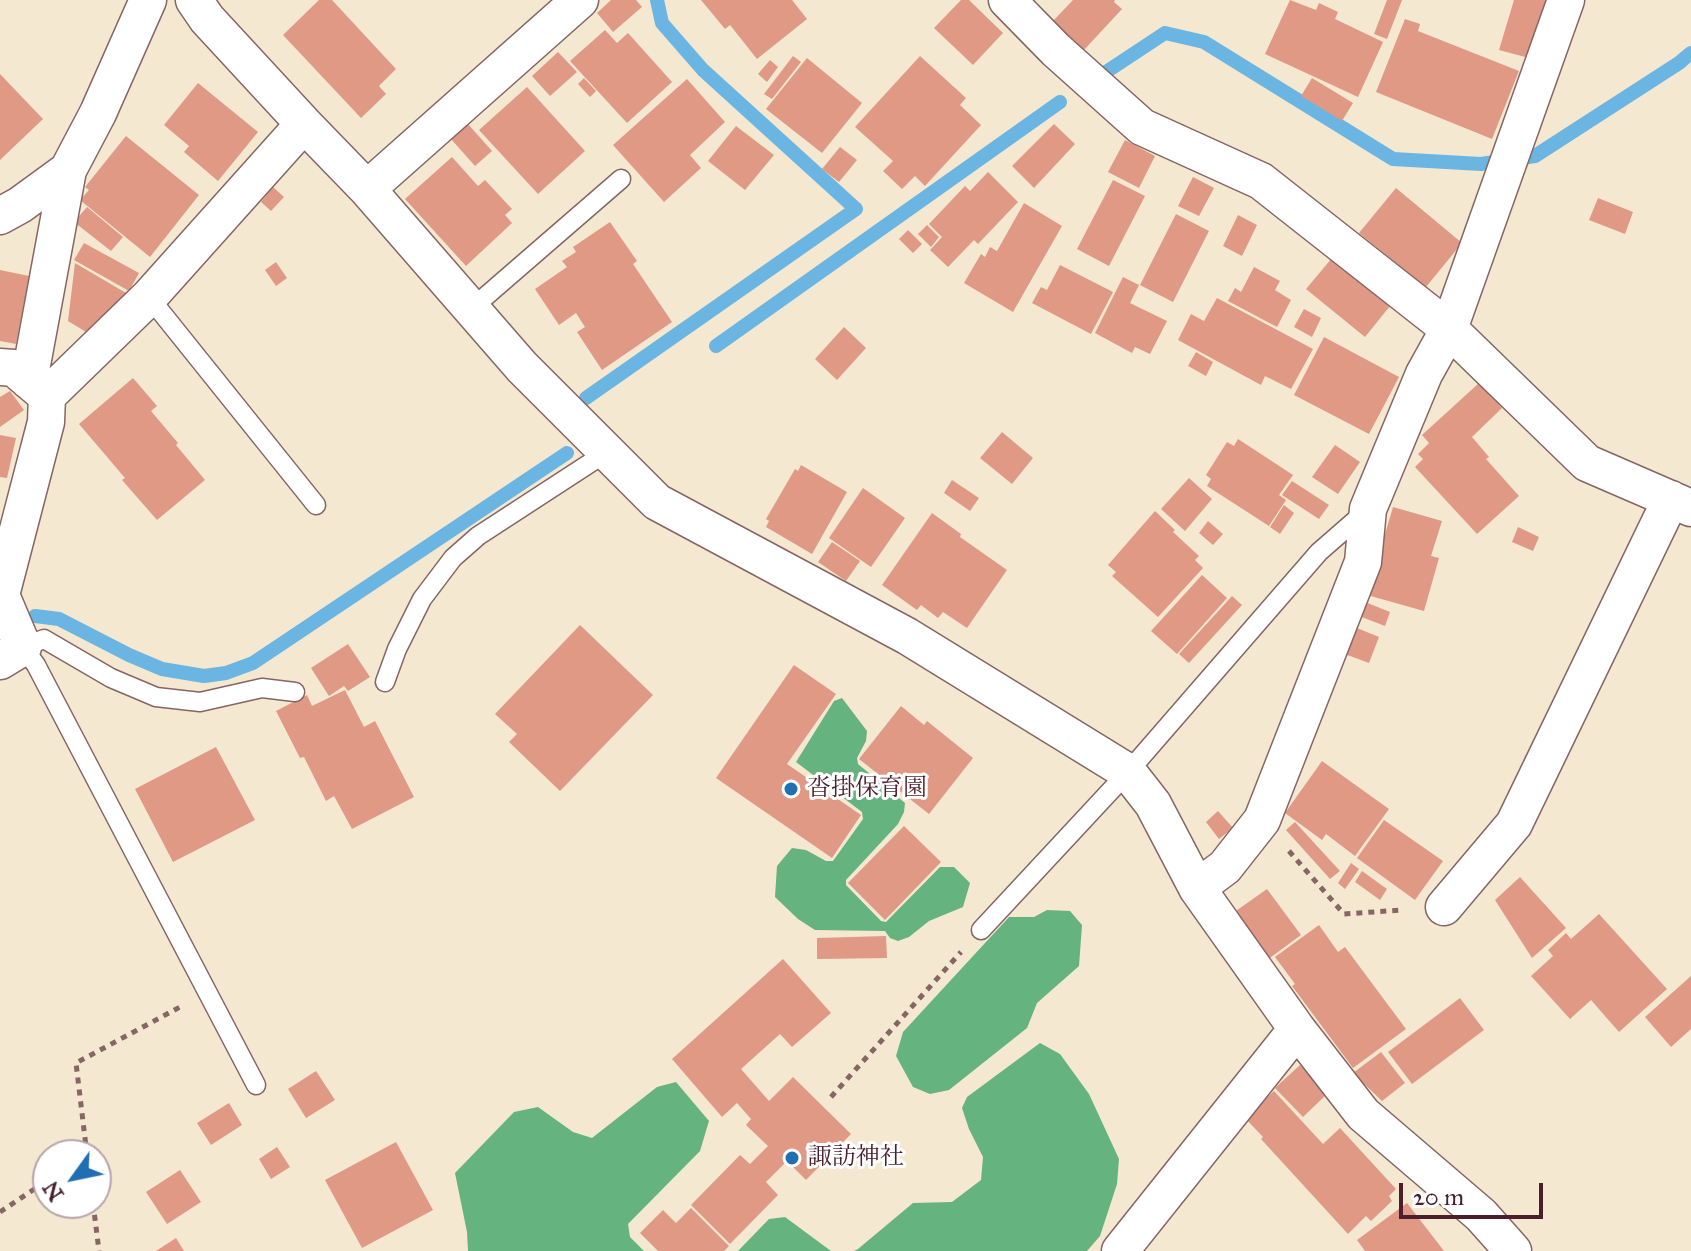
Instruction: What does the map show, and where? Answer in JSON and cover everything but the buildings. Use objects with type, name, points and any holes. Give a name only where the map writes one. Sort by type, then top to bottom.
[{"type":"street","points":[[11,654],[1,595],[46,422],[25,381],[68,170],[98,113],[148,0]]},
{"type":"street","points":[[194,0],[207,19],[367,189],[522,367],[657,502],[907,636],[1128,772],[1153,804],[1197,888],[1297,1029],[1363,1114],[1481,1215],[1513,1251]]},
{"type":"street","points":[[367,189],[580,0]]},
{"type":"street","points":[[1007,0],[1056,50],[1142,127],[1261,181],[1449,329],[1587,463],[1681,504],[1514,824],[1444,907]]},
{"type":"street","points":[[1197,888],[1225,867],[1262,820],[1363,562],[1368,509],[1424,374],[1449,329],[1566,0]]},
{"type":"street","points":[[25,381],[149,297],[304,124]]},
{"type":"street","points":[[0,216],[68,170]]},
{"type":"street","points":[[1120,1251],[1297,1029]]},
{"type":"lane","points":[[471,309],[621,179]]},
{"type":"lane","points":[[149,297],[316,505]]},
{"type":"lane","points":[[385,682],[397,649],[422,599],[453,558],[478,536],[607,452]]},
{"type":"lane","points":[[981,930],[1128,772],[1319,552],[1368,509]]},
{"type":"lane","points":[[11,654],[44,639],[111,678],[156,697],[200,702],[262,688],[295,692]]},
{"type":"lane","points":[[11,654],[36,665],[256,1085]]},
{"type":"path","points":[[1262,820],[1344,914],[1444,907]]},
{"type":"path","points":[[831,1097],[981,930]]},
{"type":"path","points":[[84,1139],[76,1063],[208,993]]},
{"type":"path","points":[[0,1212],[32,1191]]},
{"type":"path","points":[[95,1219],[99,1251]]},
{"type":"green space","points":[[842,698],[867,731],[866,741],[857,758],[858,764],[905,803],[898,824],[846,880],[846,885],[881,921],[886,922],[940,867],[954,867],[970,883],[963,907],[929,921],[909,937],[898,941],[890,938],[885,931],[815,930],[775,897],[777,866],[792,848],[833,861],[863,819],[862,812],[796,762],[834,701]]},
{"type":"green space","points":[[1047,910],[1070,911],[1082,925],[1079,966],[1037,1003],[1027,1028],[949,1090],[930,1094],[913,1087],[896,1056],[903,1032],[1009,917],[1034,917]]},
{"type":"green space","points":[[1040,1043],[1060,1054],[1089,1094],[1119,1159],[1117,1184],[1100,1236],[1087,1251],[854,1251],[913,1203],[952,1202],[981,1180],[983,1157],[962,1108],[967,1097]]},
{"type":"green space","points":[[676,1082],[709,1121],[700,1151],[628,1224],[630,1237],[644,1251],[468,1251],[455,1173],[514,1112],[538,1107],[573,1132],[592,1138],[657,1087]]},
{"type":"green space","points":[[785,1217],[831,1251],[738,1251],[769,1219]]},
{"type":"waterway","points":[[586,398],[856,209],[703,70],[662,23],[657,0]]},
{"type":"waterway","points":[[1106,72],[1165,33],[1204,42],[1393,159],[1481,164],[1535,156],[1691,53]]},
{"type":"waterway","points":[[716,346],[1060,102]]},
{"type":"waterway","points":[[35,616],[59,619],[162,669],[204,676],[226,673],[253,663],[567,453]]},
{"type":"place","name":"沓掛保育園","points":[[791,789]]},
{"type":"place","name":"諏訪神社","points":[[792,1158]]}]
